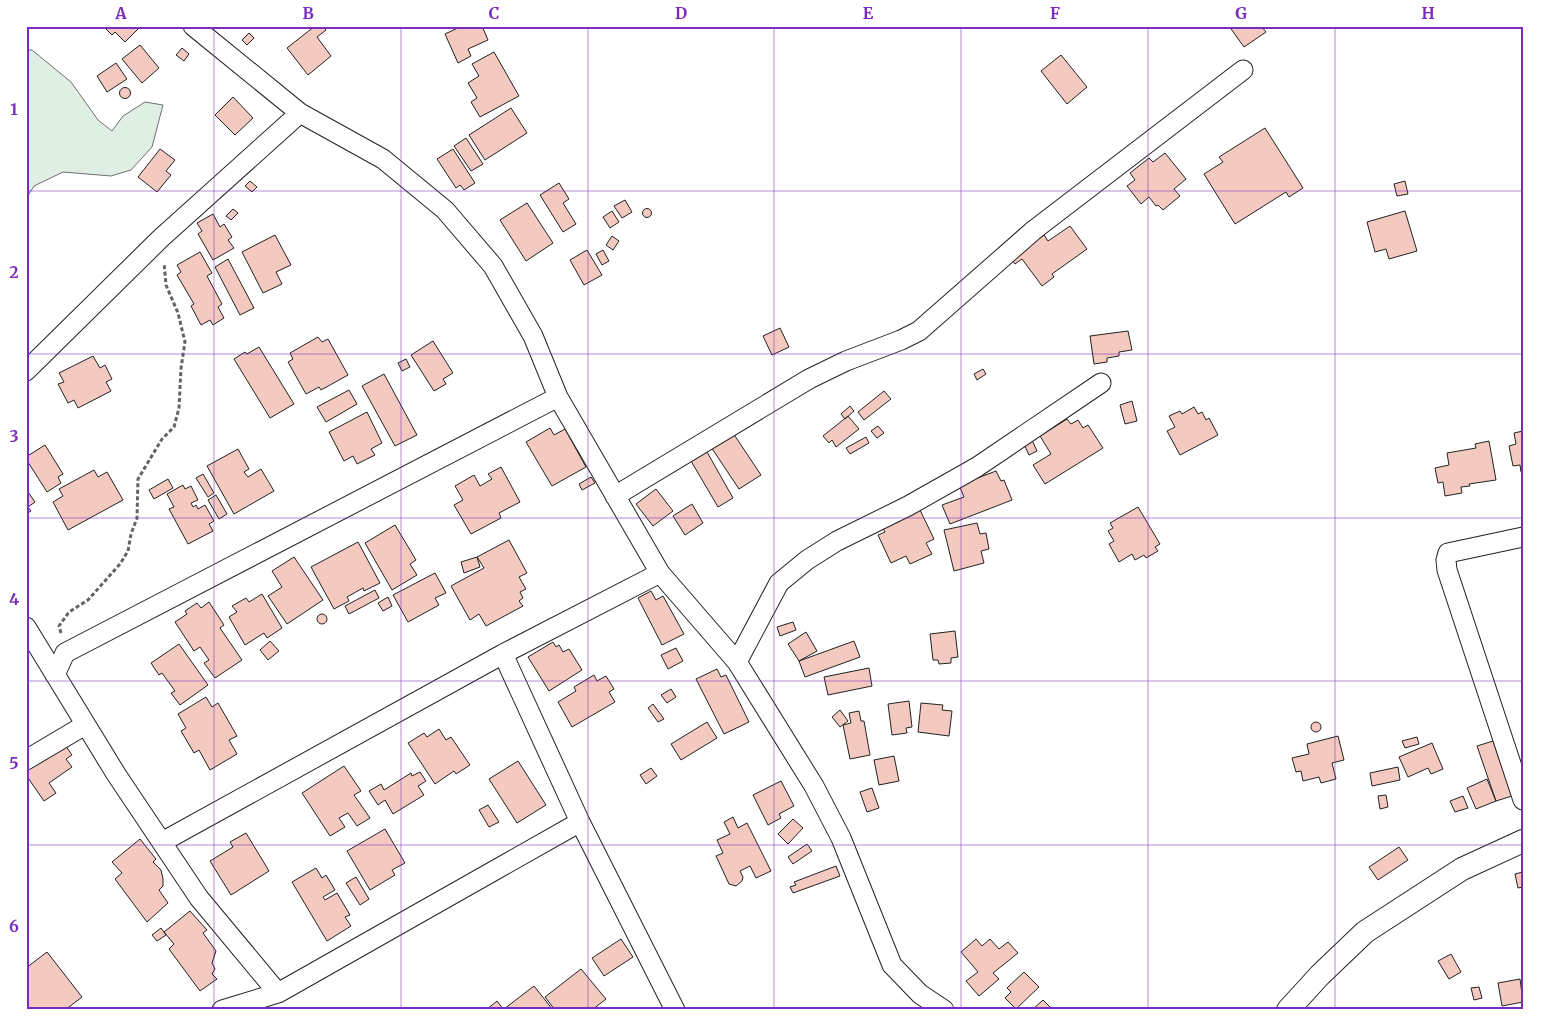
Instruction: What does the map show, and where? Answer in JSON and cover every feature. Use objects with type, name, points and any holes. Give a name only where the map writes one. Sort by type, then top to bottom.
[{"type":"street","points":[[194,26],[300,114],[383,159],[445,210],[492,266],[533,336],[558,398],[660,573],[737,662],[814,786],[841,838],[892,965],[920,994],[944,1010]]},
{"type":"street","points":[[615,496],[809,379],[846,361],[919,331],[1034,230],[1243,70]]},
{"type":"street","points":[[26,371],[161,238],[300,114]]},
{"type":"street","points":[[737,662],[779,583],[807,560],[837,541],[908,506],[977,467],[1101,383]]},
{"type":"street","points":[[55,675],[65,653],[558,398]]},
{"type":"street","points":[[1523,538],[1448,553],[1446,560],[1447,570],[1523,800]]},
{"type":"street","points":[[162,842],[503,654],[660,573]]},
{"type":"street","points":[[26,627],[116,774],[199,898],[278,993]]},
{"type":"street","points":[[503,654],[580,822],[674,1010]]},
{"type":"street","points":[[26,760],[85,724]]},
{"type":"street","points":[[222,1010],[278,993],[580,822]]},
{"type":"street","points":[[1288,1010],[1320,975],[1365,932],[1462,869],[1523,842]]},
{"type":"path","points":[[65,653],[58,626],[69,612],[88,600],[120,564],[128,551],[131,534],[137,518],[138,479],[162,438],[174,427],[179,408],[181,368],[185,342],[178,313],[166,285],[161,238]]},
{"type":"green space","points":[[26,50],[32,50],[71,82],[98,120],[112,131],[123,116],[145,102],[163,105],[152,147],[131,170],[111,176],[63,172],[34,186],[26,199]]},
{"type":"building","points":[[103,26],[141,26],[125,42],[115,32],[112,35]]},
{"type":"building","points":[[315,26],[323,26],[326,30],[317,37],[331,56],[308,75],[287,48]]},
{"type":"building","points":[[462,26],[482,26],[488,40],[468,49],[471,56],[458,63],[445,34]]},
{"type":"building","points":[[1229,26],[1261,26],[1266,32],[1244,47]]},
{"type":"building","points":[[249,33],[254,38],[247,45],[242,40]]},
{"type":"building","points":[[140,45],[159,68],[142,83],[122,59]]},
{"type":"building","points":[[182,48],[189,54],[184,61],[176,55]]},
{"type":"building","points":[[494,52],[519,96],[480,117],[471,102],[477,98],[468,83],[479,76],[472,64]]},
{"type":"building","points":[[1061,55],[1087,87],[1067,104],[1041,71]]},
{"type":"building","points":[[116,63],[127,79],[107,92],[97,76]]},
{"type":"building","points":[[123,88],[127,88],[130,93],[129,97],[123,98],[120,95],[120,91]]},
{"type":"building","points":[[233,97],[253,118],[235,135],[215,115]]},
{"type":"building","points":[[511,108],[527,133],[485,160],[469,135]]},
{"type":"building","points":[[1265,128],[1303,188],[1289,197],[1286,192],[1235,224],[1204,174],[1223,162],[1219,157]]},
{"type":"building","points":[[466,138],[483,164],[471,171],[454,146]]},
{"type":"building","points":[[160,149],[175,160],[166,171],[171,175],[157,192],[138,177]]},
{"type":"building","points":[[453,149],[475,183],[464,190],[460,185],[456,188],[437,159]]},
{"type":"building","points":[[1165,153],[1186,179],[1174,189],[1180,196],[1163,210],[1158,205],[1156,206],[1149,197],[1141,204],[1127,186],[1135,180],[1130,173],[1149,158],[1153,162]]},
{"type":"building","points":[[250,181],[257,187],[252,192],[245,186]]},
{"type":"building","points":[[1405,181],[1408,194],[1397,196],[1394,184]]},
{"type":"building","points":[[559,183],[569,199],[563,203],[576,224],[563,232],[540,195]]},
{"type":"building","points":[[625,200],[632,212],[622,218],[614,206]]},
{"type":"building","points":[[527,203],[553,243],[526,261],[500,220]]},
{"type":"building","points":[[233,209],[238,213],[231,220],[226,216]]},
{"type":"building","points":[[647,209],[651,213],[647,217],[643,213]]},
{"type":"building","points":[[612,211],[619,222],[610,228],[603,217]]},
{"type":"building","points":[[1405,211],[1417,251],[1389,259],[1386,249],[1375,252],[1367,222]]},
{"type":"building","points":[[213,214],[220,227],[224,224],[232,237],[228,240],[234,248],[213,260],[198,234],[202,231],[197,223]]},
{"type":"building","points":[[1070,226],[1087,249],[1052,274],[1054,277],[1042,286],[1022,259],[1015,264],[1009,255],[1028,246],[1044,235],[1048,241]]},
{"type":"building","points":[[275,235],[291,265],[276,272],[282,284],[263,293],[242,252]]},
{"type":"building","points":[[612,236],[619,241],[613,250],[606,245]]},
{"type":"building","points":[[587,250],[602,275],[584,285],[570,260]]},
{"type":"building","points":[[603,250],[609,261],[602,265],[596,254]]},
{"type":"building","points":[[200,252],[212,273],[207,276],[222,304],[218,307],[224,318],[213,325],[210,320],[201,325],[191,306],[194,304],[177,275],[181,272],[177,265]]},
{"type":"building","points":[[228,259],[254,308],[240,315],[215,267]]},
{"type":"building","points":[[780,328],[789,347],[772,355],[763,336]]},
{"type":"building","points":[[1128,331],[1132,350],[1119,352],[1119,356],[1107,358],[1107,362],[1094,364],[1090,336]]},
{"type":"building","points":[[318,337],[322,342],[328,339],[348,375],[321,390],[319,387],[306,394],[288,362],[293,359],[290,353]]},
{"type":"building","points":[[433,341],[453,373],[443,379],[446,384],[434,391],[411,355]]},
{"type":"building","points":[[259,347],[294,404],[270,418],[234,359],[245,352],[247,354]]},
{"type":"building","points":[[93,356],[100,368],[105,365],[112,379],[106,382],[111,391],[78,408],[74,400],[68,403],[58,384],[64,382],[59,373]]},
{"type":"building","points":[[406,359],[410,367],[402,371],[398,363]]},
{"type":"building","points":[[983,369],[986,374],[977,380],[974,374]]},
{"type":"building","points":[[384,374],[417,435],[395,446],[362,386]]},
{"type":"building","points":[[349,390],[357,404],[326,422],[317,407]]},
{"type":"building","points":[[884,391],[891,399],[864,420],[858,412]]},
{"type":"building","points":[[1132,401],[1137,421],[1125,424],[1120,405]]},
{"type":"building","points":[[850,406],[854,411],[845,419],[841,414]]},
{"type":"building","points":[[1194,407],[1198,414],[1202,412],[1206,420],[1209,418],[1218,435],[1180,455],[1167,431],[1175,427],[1169,416],[1180,411],[1182,414]]},
{"type":"building","points":[[367,412],[382,443],[371,449],[375,455],[357,464],[353,456],[344,461],[329,432]]},
{"type":"building","points":[[848,416],[859,429],[836,447],[832,440],[829,443],[823,436]]},
{"type":"building","points":[[1067,419],[1071,424],[1078,420],[1083,428],[1088,425],[1103,448],[1045,484],[1033,465],[1051,454],[1040,436]]},
{"type":"building","points":[[878,426],[884,433],[877,438],[871,431]]},
{"type":"building","points":[[550,428],[554,435],[565,429],[586,467],[552,486],[526,442]]},
{"type":"building","points":[[1523,431],[1523,472],[1521,472],[1520,465],[1513,466],[1509,446],[1516,444],[1514,433]]},
{"type":"building","points":[[733,433],[761,475],[739,489],[711,447]]},
{"type":"building","points":[[866,437],[869,443],[850,454],[846,448]]},
{"type":"building","points":[[1032,440],[1037,451],[1029,455],[1024,444]]},
{"type":"building","points":[[1489,441],[1496,480],[1469,484],[1470,486],[1461,487],[1462,493],[1445,496],[1443,482],[1438,483],[1435,468],[1449,465],[1447,453],[1476,448],[1475,444]]},
{"type":"building","points":[[45,445],[63,474],[58,477],[61,483],[47,492],[26,459],[26,457]]},
{"type":"building","points":[[238,449],[249,469],[244,472],[248,477],[261,469],[274,491],[234,514],[207,466]]},
{"type":"building","points":[[707,452],[733,498],[718,507],[691,461]]},
{"type":"building","points":[[501,467],[520,502],[499,513],[501,518],[471,534],[454,505],[463,500],[455,486],[474,475],[480,486],[492,479],[488,474]]},
{"type":"building","points":[[94,470],[98,477],[107,472],[123,500],[68,530],[53,502],[63,496],[59,489]]},
{"type":"building","points":[[996,471],[1001,481],[1004,480],[1012,500],[950,524],[942,505],[964,497],[959,485]]},
{"type":"building","points":[[203,474],[214,493],[208,497],[196,478]]},
{"type":"building","points":[[591,477],[595,483],[582,490],[579,484]]},
{"type":"building","points":[[168,479],[173,488],[154,499],[149,490]]},
{"type":"building","points":[[183,485],[185,489],[191,486],[198,500],[191,503],[193,507],[196,505],[198,509],[205,505],[214,521],[209,524],[213,531],[188,544],[169,509],[174,507],[167,494]]},
{"type":"building","points":[[26,489],[35,502],[28,507],[31,511],[26,514]]},
{"type":"building","points":[[656,489],[673,511],[653,526],[636,504]]},
{"type":"building","points":[[216,495],[227,514],[219,519],[208,500]]},
{"type":"building","points":[[692,504],[703,523],[685,535],[673,516]]},
{"type":"building","points":[[1138,507],[1160,544],[1155,547],[1158,551],[1146,558],[1144,555],[1135,560],[1132,554],[1119,562],[1109,544],[1114,541],[1108,531],[1113,528],[1110,523]]},
{"type":"building","points":[[919,508],[934,539],[926,543],[932,554],[910,564],[906,556],[891,563],[878,535],[885,532],[882,526]]},
{"type":"building","points":[[977,523],[980,534],[986,533],[989,549],[981,551],[984,563],[954,571],[944,530]]},
{"type":"building","points":[[395,525],[416,560],[410,564],[417,575],[392,590],[365,543]]},
{"type":"building","points":[[509,540],[527,573],[519,577],[526,589],[520,592],[523,598],[519,601],[523,606],[486,626],[479,614],[470,620],[451,586],[484,568],[477,557]]},
{"type":"building","points":[[358,542],[380,583],[364,591],[363,588],[347,597],[349,601],[334,609],[311,567]]},
{"type":"building","points":[[294,557],[323,600],[287,624],[268,596],[282,587],[272,571]]},
{"type":"building","points":[[477,557],[480,567],[464,573],[461,562]]},
{"type":"building","points":[[435,573],[446,593],[435,598],[439,605],[408,622],[393,595]]},
{"type":"building","points":[[375,590],[379,598],[349,614],[345,606]]},
{"type":"building","points":[[651,591],[656,600],[663,596],[684,634],[662,645],[638,598]]},
{"type":"building","points":[[262,594],[282,628],[267,638],[264,633],[245,645],[229,617],[237,612],[232,606],[246,598],[249,602]]},
{"type":"building","points":[[388,597],[392,606],[383,611],[378,603]]},
{"type":"building","points":[[209,602],[224,625],[220,628],[242,660],[215,678],[204,663],[209,660],[200,647],[194,651],[175,622],[187,614],[185,611],[197,603],[201,608]]},
{"type":"building","points":[[322,614],[327,619],[322,624],[317,619]]},
{"type":"building","points":[[793,622],[796,630],[780,636],[777,627]]},
{"type":"building","points":[[955,631],[958,657],[951,658],[951,663],[939,664],[938,660],[933,660],[930,634]]},
{"type":"building","points":[[806,632],[817,651],[799,661],[788,644]]},
{"type":"building","points":[[270,641],[279,651],[268,660],[260,650]]},
{"type":"building","points":[[854,641],[860,657],[805,677],[799,661]]},
{"type":"building","points":[[553,642],[556,647],[559,645],[563,652],[569,649],[582,670],[549,691],[528,657]]},
{"type":"building","points":[[179,644],[208,685],[180,705],[171,693],[175,691],[162,673],[159,675],[151,663]]},
{"type":"building","points":[[676,648],[683,661],[668,669],[661,655]]},
{"type":"building","points":[[869,668],[872,686],[828,695],[824,677]]},
{"type":"building","points":[[717,669],[721,677],[726,675],[749,722],[724,734],[696,679]]},
{"type":"building","points":[[594,675],[597,681],[606,676],[614,689],[609,692],[615,702],[572,727],[558,702],[576,691],[574,687]]},
{"type":"building","points":[[671,689],[676,697],[667,703],[661,695]]},
{"type":"building","points":[[206,697],[212,707],[218,703],[237,736],[229,740],[237,754],[210,770],[199,750],[194,753],[181,731],[186,728],[178,714]]},
{"type":"building","points":[[909,701],[912,727],[906,728],[907,733],[892,735],[888,704]]},
{"type":"building","points":[[921,703],[943,705],[942,710],[952,711],[949,736],[918,732]]},
{"type":"building","points":[[653,704],[664,719],[658,722],[648,708]]},
{"type":"building","points":[[840,710],[848,721],[840,727],[832,717]]},
{"type":"building","points":[[859,711],[861,721],[864,721],[870,755],[850,759],[843,725],[851,723],[849,713]]},
{"type":"building","points":[[707,722],[717,738],[681,760],[671,744]]},
{"type":"building","points":[[1316,722],[1321,727],[1316,732],[1311,727]]},
{"type":"building","points":[[439,729],[446,740],[451,737],[470,765],[456,774],[454,771],[435,784],[408,743],[424,733],[427,737]]},
{"type":"building","points":[[1338,736],[1344,760],[1332,763],[1336,779],[1321,783],[1319,777],[1303,781],[1301,771],[1296,772],[1292,758],[1309,754],[1307,744]]},
{"type":"building","points":[[1417,737],[1419,744],[1405,748],[1402,741]]},
{"type":"building","points":[[1493,741],[1512,796],[1496,801],[1477,746]]},
{"type":"building","points":[[63,742],[72,755],[66,759],[72,767],[49,783],[56,793],[44,801],[26,775],[26,769]]},
{"type":"building","points":[[1432,743],[1443,769],[1431,774],[1428,768],[1408,777],[1399,757]]},
{"type":"building","points":[[894,756],[899,781],[879,785],[874,760]]},
{"type":"building","points":[[518,761],[546,805],[517,823],[489,779]]},
{"type":"building","points":[[344,766],[361,791],[354,795],[370,818],[357,826],[348,813],[339,818],[345,827],[330,836],[302,793]]},
{"type":"building","points":[[1398,767],[1400,780],[1372,786],[1370,773]]},
{"type":"building","points":[[651,768],[657,776],[646,784],[640,775]]},
{"type":"building","points":[[420,772],[426,781],[418,786],[424,795],[393,814],[385,800],[378,805],[369,791],[381,784],[384,790],[411,773],[412,776]]},
{"type":"building","points":[[1487,779],[1496,801],[1476,809],[1467,788]]},
{"type":"building","points":[[781,781],[794,806],[779,814],[781,818],[768,825],[753,795]]},
{"type":"building","points":[[872,788],[879,808],[867,812],[860,792]]},
{"type":"building","points":[[1386,795],[1388,807],[1380,809],[1378,796]]},
{"type":"building","points":[[1463,796],[1468,808],[1455,812],[1450,801]]},
{"type":"building","points":[[488,805],[499,822],[489,827],[479,810]]},
{"type":"building","points":[[733,817],[738,828],[747,823],[771,871],[756,878],[750,866],[740,871],[743,877],[742,881],[736,886],[729,884],[716,856],[723,853],[717,840],[730,834],[724,822]]},
{"type":"building","points":[[793,819],[803,828],[788,844],[778,834]]},
{"type":"building","points":[[385,829],[405,863],[392,870],[395,875],[370,890],[347,851]]},
{"type":"building","points":[[246,833],[269,871],[231,895],[210,861],[233,847],[230,842]]},
{"type":"building","points":[[140,839],[156,859],[153,862],[161,870],[163,886],[159,890],[168,903],[147,922],[115,879],[122,873],[112,862]]},
{"type":"building","points":[[807,844],[812,851],[793,864],[788,857]]},
{"type":"building","points":[[1399,847],[1408,860],[1378,880],[1369,867]]},
{"type":"building","points":[[836,866],[840,876],[793,893],[790,887],[796,885],[794,882]]},
{"type":"building","points":[[316,868],[322,878],[326,875],[335,890],[323,897],[325,900],[337,893],[350,915],[345,917],[351,926],[327,941],[292,882]]},
{"type":"building","points":[[1523,872],[1523,887],[1518,888],[1515,874]]},
{"type":"building","points":[[356,877],[369,899],[360,905],[346,883]]},
{"type":"building","points":[[190,911],[207,930],[203,933],[216,951],[212,963],[215,969],[212,974],[217,979],[200,991],[169,949],[174,944],[164,932]]},
{"type":"building","points":[[161,928],[166,935],[157,941],[152,935]]},
{"type":"building","points":[[621,939],[633,957],[604,976],[592,958]]},
{"type":"building","points":[[976,939],[982,946],[990,939],[999,949],[1008,942],[1018,953],[993,973],[999,979],[979,996],[966,981],[978,972],[961,952]]},
{"type":"building","points":[[47,952],[82,997],[65,1010],[27,1010],[26,968]]},
{"type":"building","points":[[1451,954],[1461,972],[1449,979],[1438,961]]},
{"type":"building","points":[[581,969],[606,999],[592,1010],[555,1010],[545,997]]},
{"type":"building","points":[[1024,972],[1039,987],[1016,1009],[1005,998],[1011,992],[1007,988]]},
{"type":"building","points":[[1520,979],[1523,1002],[1502,1006],[1498,983]]},
{"type":"building","points":[[534,986],[553,1010],[504,1009]]},
{"type":"building","points":[[1479,987],[1482,998],[1474,1000],[1471,988]]},
{"type":"building","points":[[1043,1000],[1051,1008],[1049,1010],[1032,1010]]},
{"type":"building","points":[[497,1001],[504,1010],[486,1010]]}]
